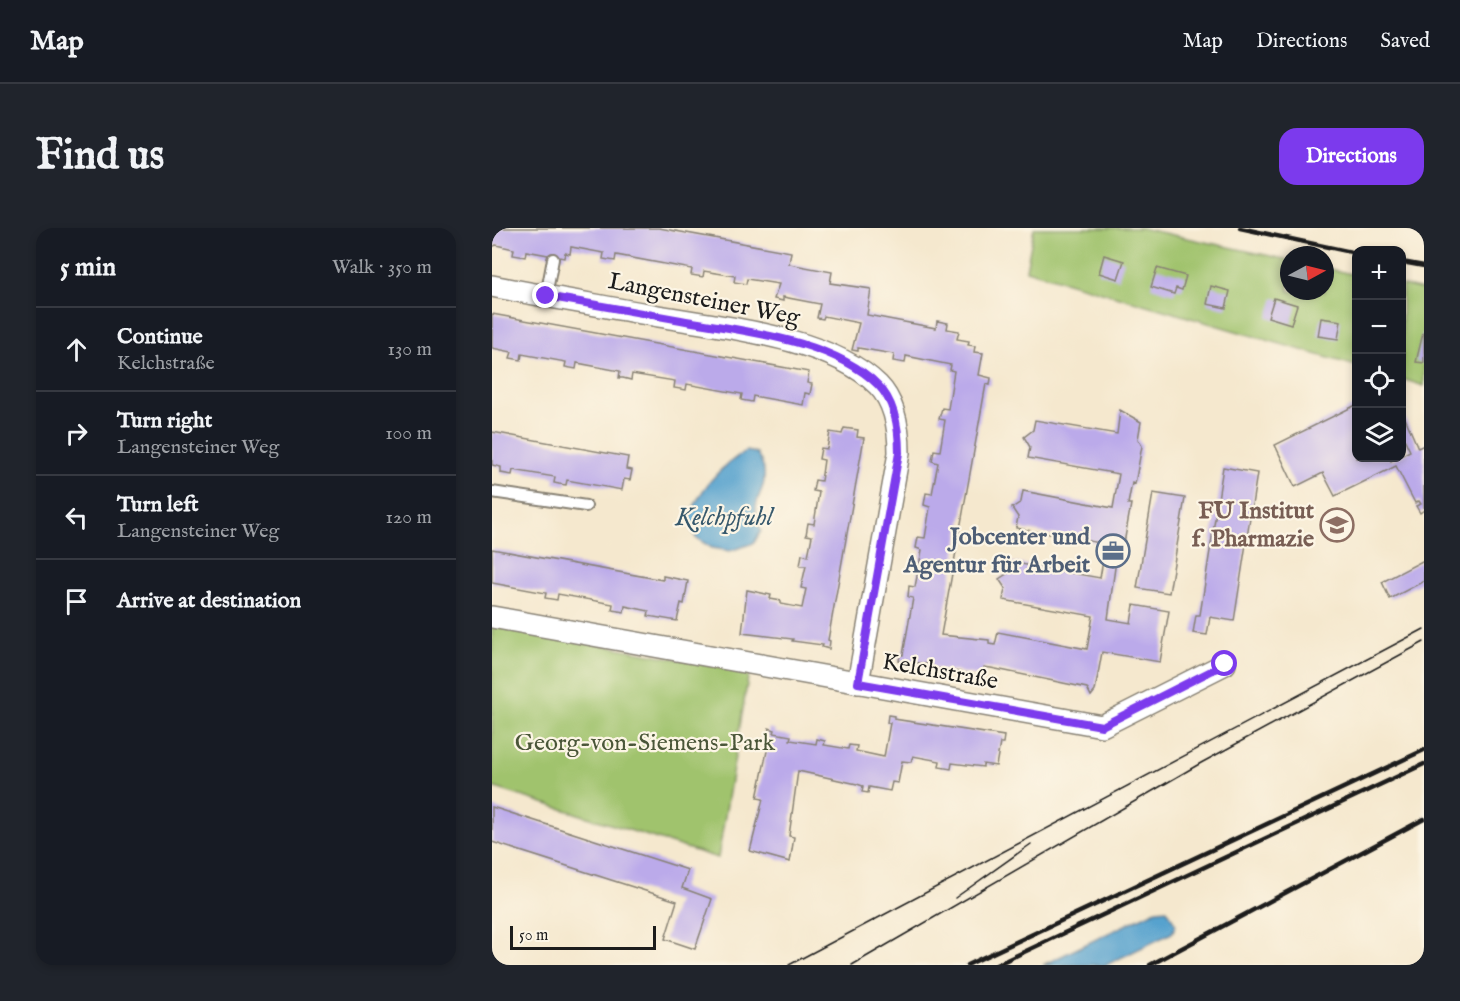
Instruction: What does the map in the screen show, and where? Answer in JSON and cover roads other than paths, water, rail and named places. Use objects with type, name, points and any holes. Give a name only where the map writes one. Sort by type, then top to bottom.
[{"type":"street","name":"Langensteiner Weg","points":[[492,286],[768,335],[839,359],[856,368],[880,387],[889,402],[897,426],[899,453],[858,683]]},
{"type":"street","name":"Kelchstraße","points":[[492,617],[1102,726],[1225,664]]},
{"type":"lane","points":[[546,296],[553,259]]},
{"type":"lane","points":[[492,492],[586,506]]},
{"type":"water","name":"Kelchpfuhl","points":[[746,451],[757,453],[764,469],[763,486],[756,511],[761,531],[754,543],[730,551],[712,548],[696,538],[688,521],[710,481],[726,465]]},
{"type":"water","points":[[1167,909],[1176,925],[1172,933],[1106,965],[1043,965],[1156,910]]},
{"type":"tram line","points":[[789,965],[1424,629]]},
{"type":"tram line","points":[[852,965],[1201,763],[1424,642]]},
{"type":"tram line","points":[[955,898],[1031,844]]},
{"type":"railway","points":[[1240,228],[1352,252]]},
{"type":"railway","points":[[1415,228],[1424,229]]},
{"type":"railway","points":[[1406,263],[1424,266]]},
{"type":"railway","points":[[967,965],[1424,750]]},
{"type":"railway","points":[[996,965],[1424,764]]},
{"type":"railway","points":[[1150,965],[1424,819]]},
{"type":"place","name":"FU Institut f. Pharmazie","points":[[1337,525]]},
{"type":"place","name":"Jobcenter und Agentur für Arbeit","points":[[1113,551]]},
{"type":"park label","name":"Georg-von-Siemens-Park","points":[[645,743]]}]
